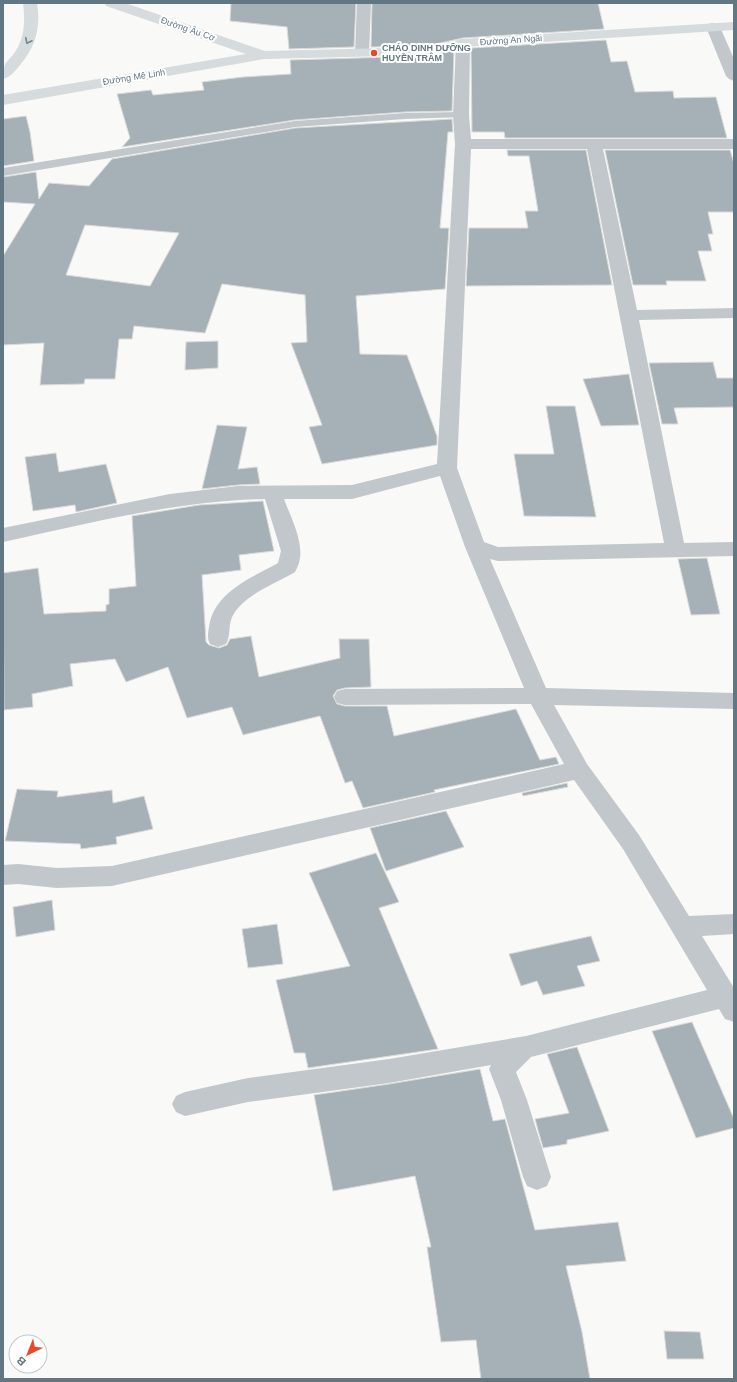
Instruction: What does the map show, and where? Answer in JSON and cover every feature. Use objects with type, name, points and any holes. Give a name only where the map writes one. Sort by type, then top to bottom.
[{"type":"main road","points":[[3,74],[17,61],[31,38],[33,17],[30,3]]},
{"type":"main road","name":"Đường Âu Cơ","points":[[111,3],[264,55]]},
{"type":"main road","name":"Đường An Ngãi","points":[[264,55],[427,51],[463,43],[734,26]]},
{"type":"main road","name":"Đường Mê Linh","points":[[3,100],[264,55]]},
{"type":"street","points":[[362,53],[364,3]]},
{"type":"street","points":[[713,27],[734,76]]},
{"type":"street","points":[[185,1104],[248,1090],[389,1071],[525,1047],[730,1004],[631,842],[579,770],[538,696],[475,547],[447,468],[463,144],[461,115],[463,43]]},
{"type":"street","points":[[463,144],[734,144]]},
{"type":"street","points":[[594,144],[675,550]]},
{"type":"street","points":[[629,315],[734,313]]},
{"type":"street","points":[[3,535],[205,495],[240,492],[352,492],[447,468]]},
{"type":"street","points":[[218,639],[221,616],[238,595],[288,567],[291,551],[285,528],[272,492]]},
{"type":"street","points":[[475,547],[498,554],[734,548]]},
{"type":"street","points":[[345,697],[538,696],[734,701]]},
{"type":"street","points":[[3,875],[18,874],[57,878],[112,876],[579,770]]},
{"type":"street","points":[[682,927],[734,924]]},
{"type":"street","points":[[525,1047],[502,1069],[514,1100],[537,1177]]},
{"type":"lane","points":[[3,172],[295,124],[405,116],[461,115]]},
{"type":"building","points":[[231,3],[356,3],[354,47],[289,49],[287,27],[230,21]]},
{"type":"building","points":[[372,3],[598,3],[604,29],[463,38],[427,46],[371,47]]},
{"type":"building","points":[[606,40],[611,62],[627,61],[635,92],[673,91],[674,98],[716,97],[727,138],[505,138],[504,132],[472,132],[471,48]]},
{"type":"building","points":[[454,50],[452,111],[405,112],[295,120],[122,147],[130,138],[117,94],[151,90],[153,95],[204,90],[202,82],[243,77],[291,74],[290,60],[427,56]]},
{"type":"building","points":[[26,116],[34,161],[3,166],[3,119]]},
{"type":"building","points":[[452,119],[453,132],[448,132],[440,228],[449,228],[445,289],[356,296],[360,354],[407,355],[437,436],[437,445],[322,464],[309,427],[322,425],[291,343],[307,342],[305,295],[222,284],[205,333],[134,326],[132,339],[119,339],[115,379],[85,379],[84,384],[40,385],[44,343],[3,345],[3,256],[35,204],[3,202],[3,177],[36,172],[39,199],[49,183],[89,186],[112,159],[295,128]],"holes":[[[85,225],[179,233],[150,286],[66,275]]]},
{"type":"building","points":[[507,150],[586,150],[612,285],[466,286],[469,228],[528,228],[525,211],[538,211],[529,156],[508,156]]},
{"type":"building","points":[[605,150],[730,150],[734,164],[734,212],[708,212],[713,234],[708,234],[712,251],[698,251],[706,281],[666,281],[667,285],[633,285]]},
{"type":"building","points":[[218,341],[218,368],[185,370],[186,342]]},
{"type":"building","points":[[713,362],[717,378],[734,378],[734,407],[674,408],[678,424],[662,424],[649,363]]},
{"type":"building","points":[[629,374],[639,425],[601,426],[583,379]]},
{"type":"building","points":[[546,406],[575,406],[596,517],[524,516],[514,454],[554,454]]},
{"type":"building","points":[[217,425],[247,427],[238,469],[257,467],[260,484],[202,489]]},
{"type":"building","points":[[56,453],[59,472],[106,464],[117,503],[76,512],[75,505],[33,511],[25,457]]},
{"type":"building","points":[[263,501],[274,551],[239,555],[241,570],[202,575],[206,642],[209,645],[219,648],[227,645],[230,639],[251,636],[259,677],[340,658],[339,639],[369,639],[371,687],[345,688],[337,690],[333,696],[337,704],[345,706],[387,706],[394,736],[516,709],[540,760],[556,757],[559,764],[434,790],[435,792],[363,808],[352,781],[345,783],[320,716],[243,735],[232,707],[187,718],[168,667],[126,682],[115,659],[70,664],[73,686],[32,694],[33,707],[4,710],[3,573],[38,568],[44,614],[106,611],[106,605],[109,604],[109,589],[136,586],[132,516],[199,505]]},
{"type":"building","points":[[707,558],[720,614],[691,615],[678,559]]},
{"type":"building","points":[[567,783],[568,787],[523,796],[522,793]]},
{"type":"building","points":[[17,789],[58,791],[57,797],[112,790],[113,803],[144,796],[153,829],[116,837],[117,844],[81,849],[80,844],[5,841]]},
{"type":"building","points":[[446,811],[464,847],[386,871],[370,828]]},
{"type":"building","points":[[376,853],[399,902],[379,908],[438,1049],[308,1068],[305,1053],[294,1053],[276,980],[350,966],[309,873]]},
{"type":"building","points":[[52,900],[55,930],[16,937],[13,907]]},
{"type":"building","points":[[277,924],[283,964],[248,968],[242,929]]},
{"type":"building","points":[[591,936],[600,961],[577,966],[585,986],[543,995],[537,981],[521,986],[509,954]]},
{"type":"building","points":[[692,1022],[734,1119],[734,1128],[696,1138],[652,1031]]},
{"type":"building","points":[[577,1047],[609,1131],[567,1140],[567,1144],[543,1148],[535,1119],[569,1113],[547,1054]]},
{"type":"building","points":[[480,1069],[493,1121],[505,1119],[535,1230],[618,1222],[626,1261],[566,1266],[582,1332],[590,1379],[481,1379],[476,1340],[441,1342],[427,1247],[431,1247],[415,1176],[333,1191],[314,1095]]},
{"type":"building","points":[[664,1331],[700,1332],[704,1359],[667,1359]]},
{"type":"place","name":"CHÁO DINH DƯỠNG HUYỀN TRÂM","points":[[374,53]]}]
